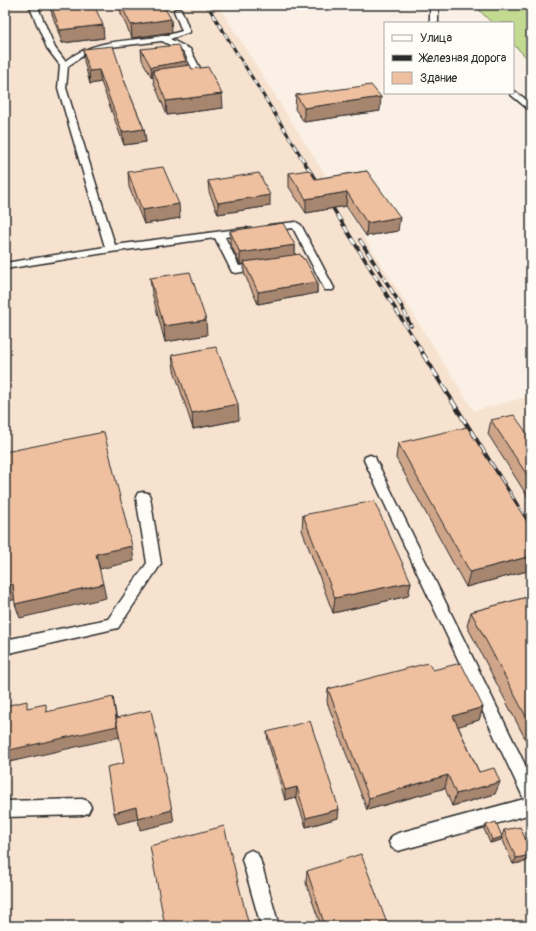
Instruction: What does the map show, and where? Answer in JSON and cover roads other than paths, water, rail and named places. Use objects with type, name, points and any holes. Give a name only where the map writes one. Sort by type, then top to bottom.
[{"type":"street","points":[[33,5],[51,48],[64,65],[62,88],[111,249]]},
{"type":"street","points":[[434,5],[434,22]]},
{"type":"street","points":[[64,65],[88,50],[113,44],[162,38],[186,32],[178,11]]},
{"type":"street","points":[[162,38],[187,51],[199,74],[176,77]]},
{"type":"street","points":[[514,93],[531,107]]},
{"type":"street","points":[[5,266],[111,249],[296,225],[310,259],[329,288]]},
{"type":"street","points":[[219,235],[236,270],[275,264]]},
{"type":"street","points":[[370,460],[531,795]]},
{"type":"street","points":[[5,648],[113,624],[154,564],[143,497]]},
{"type":"street","points":[[398,842],[531,806]]},
{"type":"street","points":[[5,809],[82,807]]},
{"type":"street","points":[[251,860],[270,926]]},
{"type":"railway","points":[[207,5],[301,156]]},
{"type":"railway","points":[[300,155],[424,355]]},
{"type":"railway","points":[[360,240],[402,307],[411,326]]},
{"type":"railway","points":[[423,354],[531,528]]}]
